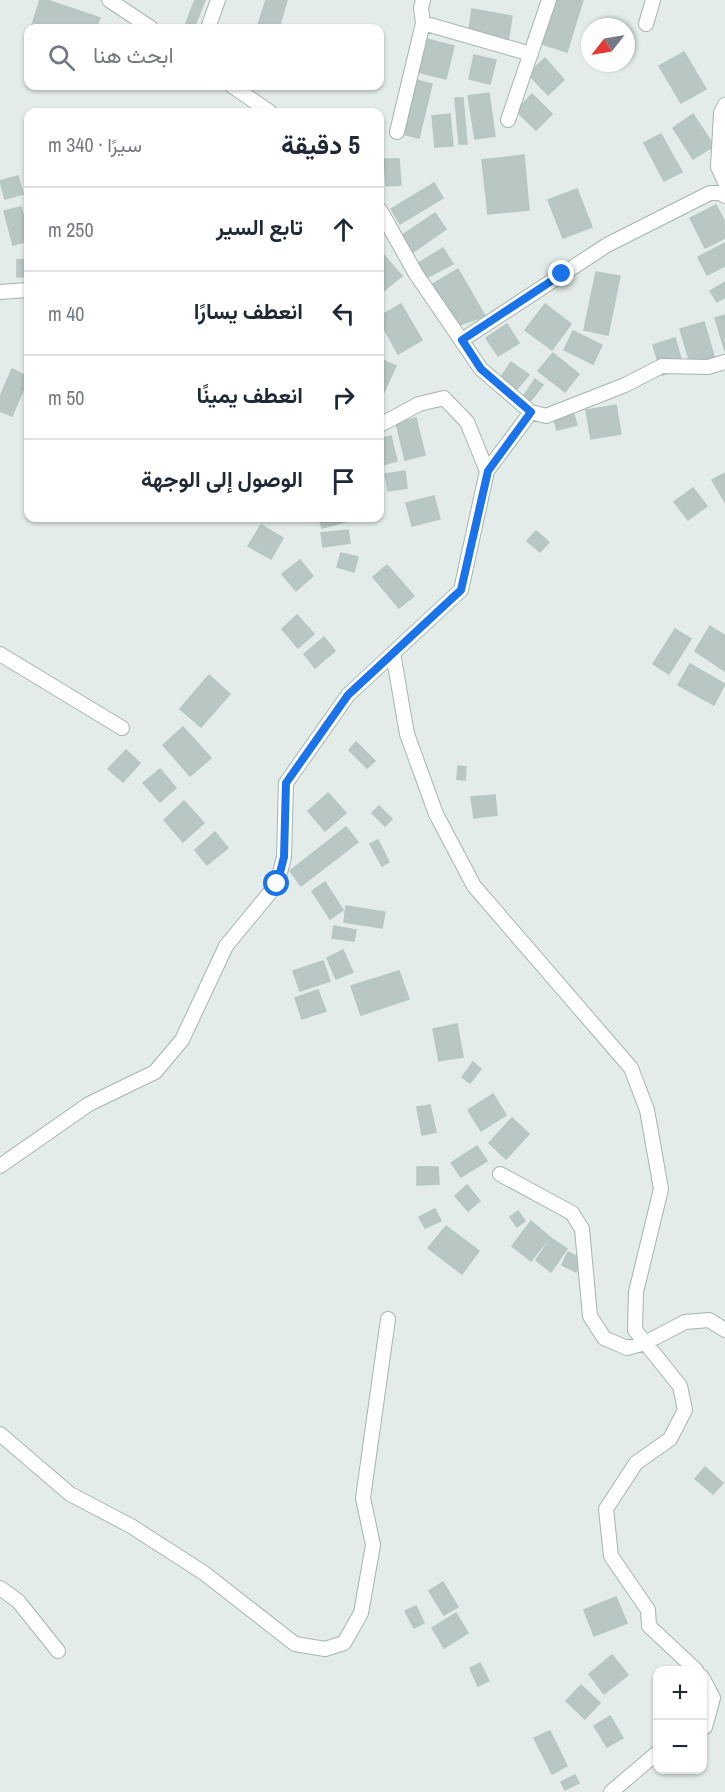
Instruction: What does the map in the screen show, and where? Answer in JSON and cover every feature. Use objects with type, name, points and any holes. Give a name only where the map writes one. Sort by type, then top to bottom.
[{"type":"street","points":[[111,0],[145,24]]},
{"type":"street","points":[[209,24],[218,0]]},
{"type":"street","points":[[397,132],[423,23],[421,8],[423,0]]},
{"type":"street","points":[[508,120],[549,0]]},
{"type":"street","points":[[646,24],[652,0]]},
{"type":"street","points":[[423,23],[531,54]]},
{"type":"street","points":[[238,90],[264,108]]},
{"type":"street","points":[[725,105],[721,113],[718,167],[725,182]]},
{"type":"street","points":[[462,340],[607,245],[710,193],[720,193],[725,196]]},
{"type":"street","points":[[384,217],[416,274],[481,369],[531,412],[546,416],[625,385],[662,366],[708,367],[725,362]]},
{"type":"street","points":[[0,292],[24,290]]},
{"type":"street","points":[[384,423],[419,404],[444,398],[467,422],[488,471]]},
{"type":"street","points":[[0,1166],[88,1104],[155,1072],[182,1040],[226,945],[277,884],[284,857],[286,783],[348,695],[461,590],[488,471],[531,412]]},
{"type":"street","points":[[393,653],[407,734],[436,814],[474,886],[631,1068],[647,1110],[661,1189],[636,1292],[635,1330],[680,1386],[685,1410],[670,1439],[636,1463],[606,1509],[611,1556],[648,1610],[649,1626],[691,1666]]},
{"type":"street","points":[[0,654],[122,728]]},
{"type":"street","points":[[500,1174],[572,1213],[582,1228],[590,1316],[604,1338],[627,1348],[645,1343],[685,1322],[709,1320],[725,1330]]},
{"type":"street","points":[[0,1434],[70,1494],[131,1526],[204,1573],[295,1644],[325,1648],[344,1642],[361,1613],[373,1545],[363,1498],[388,1319]]},
{"type":"street","points":[[0,1588],[18,1601],[58,1651]]},
{"type":"street","points":[[707,1687],[713,1698],[707,1720]]},
{"type":"street","points":[[611,1792],[653,1755]]},
{"type":"building","points":[[40,0],[47,0],[100,18],[98,24],[32,24]]},
{"type":"building","points":[[195,0],[205,0],[196,24],[186,24]]},
{"type":"building","points":[[266,0],[287,0],[280,24],[258,24]]},
{"type":"building","points":[[555,0],[583,0],[567,52],[542,44]]},
{"type":"building","points":[[472,9],[512,16],[508,41],[469,30]]},
{"type":"building","points":[[427,39],[454,46],[446,79],[418,72]]},
{"type":"building","points":[[684,52],[706,89],[681,103],[659,66]]},
{"type":"building","points":[[474,55],[496,60],[490,84],[469,79]]},
{"type":"building","points":[[545,58],[564,80],[548,95],[528,74]]},
{"type":"building","points":[[416,80],[432,84],[419,138],[402,134]]},
{"type":"building","points":[[489,93],[495,136],[475,139],[468,96]]},
{"type":"building","points":[[532,94],[552,114],[536,130],[516,111]]},
{"type":"building","points":[[455,98],[463,98],[467,144],[459,144]]},
{"type":"building","points":[[450,114],[453,146],[435,147],[432,116]]},
{"type":"building","points":[[693,114],[714,146],[693,159],[673,128]]},
{"type":"building","points":[[661,134],[682,172],[664,181],[644,143]]},
{"type":"building","points":[[524,155],[529,210],[488,214],[482,160]]},
{"type":"building","points":[[384,159],[399,159],[401,185],[386,186]]},
{"type":"building","points":[[18,176],[23,194],[5,199],[0,181]]},
{"type":"building","points":[[434,183],[443,198],[400,224],[391,209]]},
{"type":"building","points":[[577,189],[592,227],[563,238],[548,200]]},
{"type":"building","points":[[716,205],[725,222],[725,238],[705,248],[690,218]]},
{"type":"building","points":[[21,207],[24,218],[24,242],[13,245],[4,211]]},
{"type":"building","points":[[435,213],[446,229],[412,253],[401,236]]},
{"type":"building","points":[[725,243],[725,266],[707,275],[698,257]]},
{"type":"building","points":[[443,248],[453,264],[426,278],[417,264]]},
{"type":"building","points":[[384,255],[402,276],[384,291]]},
{"type":"building","points":[[24,259],[24,276],[17,277],[17,260]]},
{"type":"building","points":[[458,269],[485,316],[456,326],[431,285]]},
{"type":"building","points":[[596,272],[620,276],[608,335],[584,330]]},
{"type":"building","points":[[725,282],[725,297],[717,302],[710,291]]},
{"type":"building","points":[[401,304],[422,340],[398,354],[384,328],[384,314]]},
{"type":"building","points":[[545,304],[571,324],[552,350],[525,330]]},
{"type":"building","points":[[725,315],[725,351],[715,318]]},
{"type":"building","points":[[704,322],[716,363],[692,370],[680,329]]},
{"type":"building","points":[[507,324],[519,343],[498,356],[486,338]]},
{"type":"building","points":[[573,331],[602,345],[593,364],[564,350]]},
{"type":"building","points":[[675,338],[684,369],[662,375],[653,345]]},
{"type":"building","points":[[553,353],[579,374],[565,392],[538,371]]},
{"type":"building","points":[[384,361],[396,366],[384,392]]},
{"type":"building","points":[[511,362],[529,375],[517,389],[501,377]]},
{"type":"building","points":[[12,369],[24,375],[24,388],[12,416],[0,411],[0,397]]},
{"type":"building","points":[[535,379],[543,385],[529,403],[522,398]]},
{"type":"building","points":[[616,405],[621,434],[591,439],[586,410]]},
{"type":"building","points":[[572,408],[577,425],[557,430],[552,413]]},
{"type":"building","points":[[416,418],[425,455],[405,460],[396,423]]},
{"type":"building","points":[[391,436],[397,461],[384,464],[384,438]]},
{"type":"building","points":[[405,471],[407,488],[388,491],[385,474]]},
{"type":"building","points":[[725,473],[725,502],[712,480]]},
{"type":"building","points":[[693,488],[707,506],[688,520],[674,502]]},
{"type":"building","points":[[434,496],[440,519],[412,526],[406,503]]},
{"type":"building","points":[[320,522],[345,522],[322,528]]},
{"type":"building","points":[[261,525],[283,538],[271,559],[248,546]]},
{"type":"building","points":[[348,530],[350,543],[323,547],[321,533]]},
{"type":"building","points":[[536,531],[549,542],[540,552],[527,541]]},
{"type":"building","points":[[341,553],[358,557],[354,572],[337,567]]},
{"type":"building","points":[[300,560],[313,576],[296,591],[282,574]]},
{"type":"building","points":[[387,565],[414,596],[399,608],[373,577]]},
{"type":"building","points":[[297,615],[314,634],[298,648],[282,629]]},
{"type":"building","points":[[710,626],[725,636],[725,671],[695,651]]},
{"type":"building","points":[[675,629],[691,639],[669,674],[653,664]]},
{"type":"building","points":[[324,637],[335,651],[315,668],[304,654]]},
{"type":"building","points":[[690,664],[725,684],[714,705],[678,685]]},
{"type":"building","points":[[209,675],[230,694],[201,727],[180,709]]},
{"type":"building","points":[[183,727],[211,758],[190,776],[163,745]]},
{"type":"building","points":[[356,742],[375,761],[367,768],[349,750]]},
{"type":"building","points":[[126,750],[140,763],[123,782],[108,769]]},
{"type":"building","points":[[458,766],[466,767],[465,780],[457,779]]},
{"type":"building","points":[[160,769],[176,788],[160,802],[143,783]]},
{"type":"building","points":[[328,793],[346,813],[325,831],[308,811]]},
{"type":"building","points":[[495,795],[497,815],[474,818],[471,797]]},
{"type":"building","points":[[184,801],[204,823],[183,842],[164,820]]},
{"type":"building","points":[[379,806],[392,819],[385,826],[372,813]]},
{"type":"building","points":[[346,827],[358,842],[301,886],[290,871]]},
{"type":"building","points":[[215,832],[228,848],[207,865],[195,850]]},
{"type":"building","points":[[378,840],[389,862],[382,866],[370,844]]},
{"type":"building","points":[[325,882],[343,910],[330,919],[312,891]]},
{"type":"building","points":[[346,906],[385,912],[382,928],[344,922]]},
{"type":"building","points":[[334,926],[356,930],[354,941],[332,938]]},
{"type":"building","points":[[343,950],[353,972],[336,979],[327,958]]},
{"type":"building","points":[[323,961],[330,981],[300,991],[293,971]]},
{"type":"building","points":[[399,971],[409,999],[361,1015],[351,986]]},
{"type":"building","points":[[318,990],[326,1011],[302,1019],[295,998]]},
{"type":"building","points":[[457,1024],[463,1057],[439,1061],[433,1029]]},
{"type":"building","points":[[473,1062],[481,1069],[470,1083],[462,1077]]},
{"type":"building","points":[[493,1094],[506,1115],[481,1131],[468,1110]]},
{"type":"building","points":[[430,1105],[436,1132],[422,1135],[417,1107]]},
{"type":"building","points":[[512,1118],[529,1134],[506,1159],[489,1143]]},
{"type":"building","points":[[477,1146],[487,1161],[461,1177],[451,1163]]},
{"type":"building","points":[[417,1167],[438,1167],[439,1184],[417,1185]]},
{"type":"building","points":[[467,1185],[480,1201],[468,1211],[455,1196]]},
{"type":"building","points":[[435,1209],[441,1221],[425,1228],[419,1217]]},
{"type":"building","points":[[518,1211],[525,1221],[517,1227],[510,1217]]},
{"type":"building","points":[[531,1221],[550,1237],[531,1261],[512,1246]]},
{"type":"building","points":[[446,1226],[479,1251],[462,1274],[428,1248]]},
{"type":"building","points":[[551,1238],[567,1249],[551,1272],[536,1260]]},
{"type":"building","points":[[568,1252],[582,1259],[576,1272],[562,1265]]},
{"type":"building","points":[[705,1467],[723,1483],[713,1494],[695,1479]]},
{"type":"building","points":[[443,1582],[458,1607],[444,1615],[429,1591]]},
{"type":"building","points":[[616,1597],[627,1623],[594,1636],[584,1610]]},
{"type":"building","points":[[416,1606],[424,1623],[414,1628],[405,1611]]},
{"type":"building","points":[[456,1613],[468,1633],[444,1648],[432,1628]]},
{"type":"building","points":[[612,1655],[628,1675],[604,1694],[589,1674]]},
{"type":"building","points":[[480,1663],[489,1681],[478,1686],[470,1668]]},
{"type":"building","points":[[581,1685],[600,1703],[585,1719],[566,1701]]},
{"type":"building","points":[[610,1716],[623,1738],[607,1747],[594,1726]]},
{"type":"building","points":[[550,1731],[567,1766],[552,1774],[534,1738]]},
{"type":"building","points":[[575,1775],[579,1783],[565,1790],[561,1782]]},
{"type":"route","points":[[277,884],[284,857],[286,783],[348,695],[461,590],[488,471],[531,412],[481,369],[462,340],[562,274]]}]
